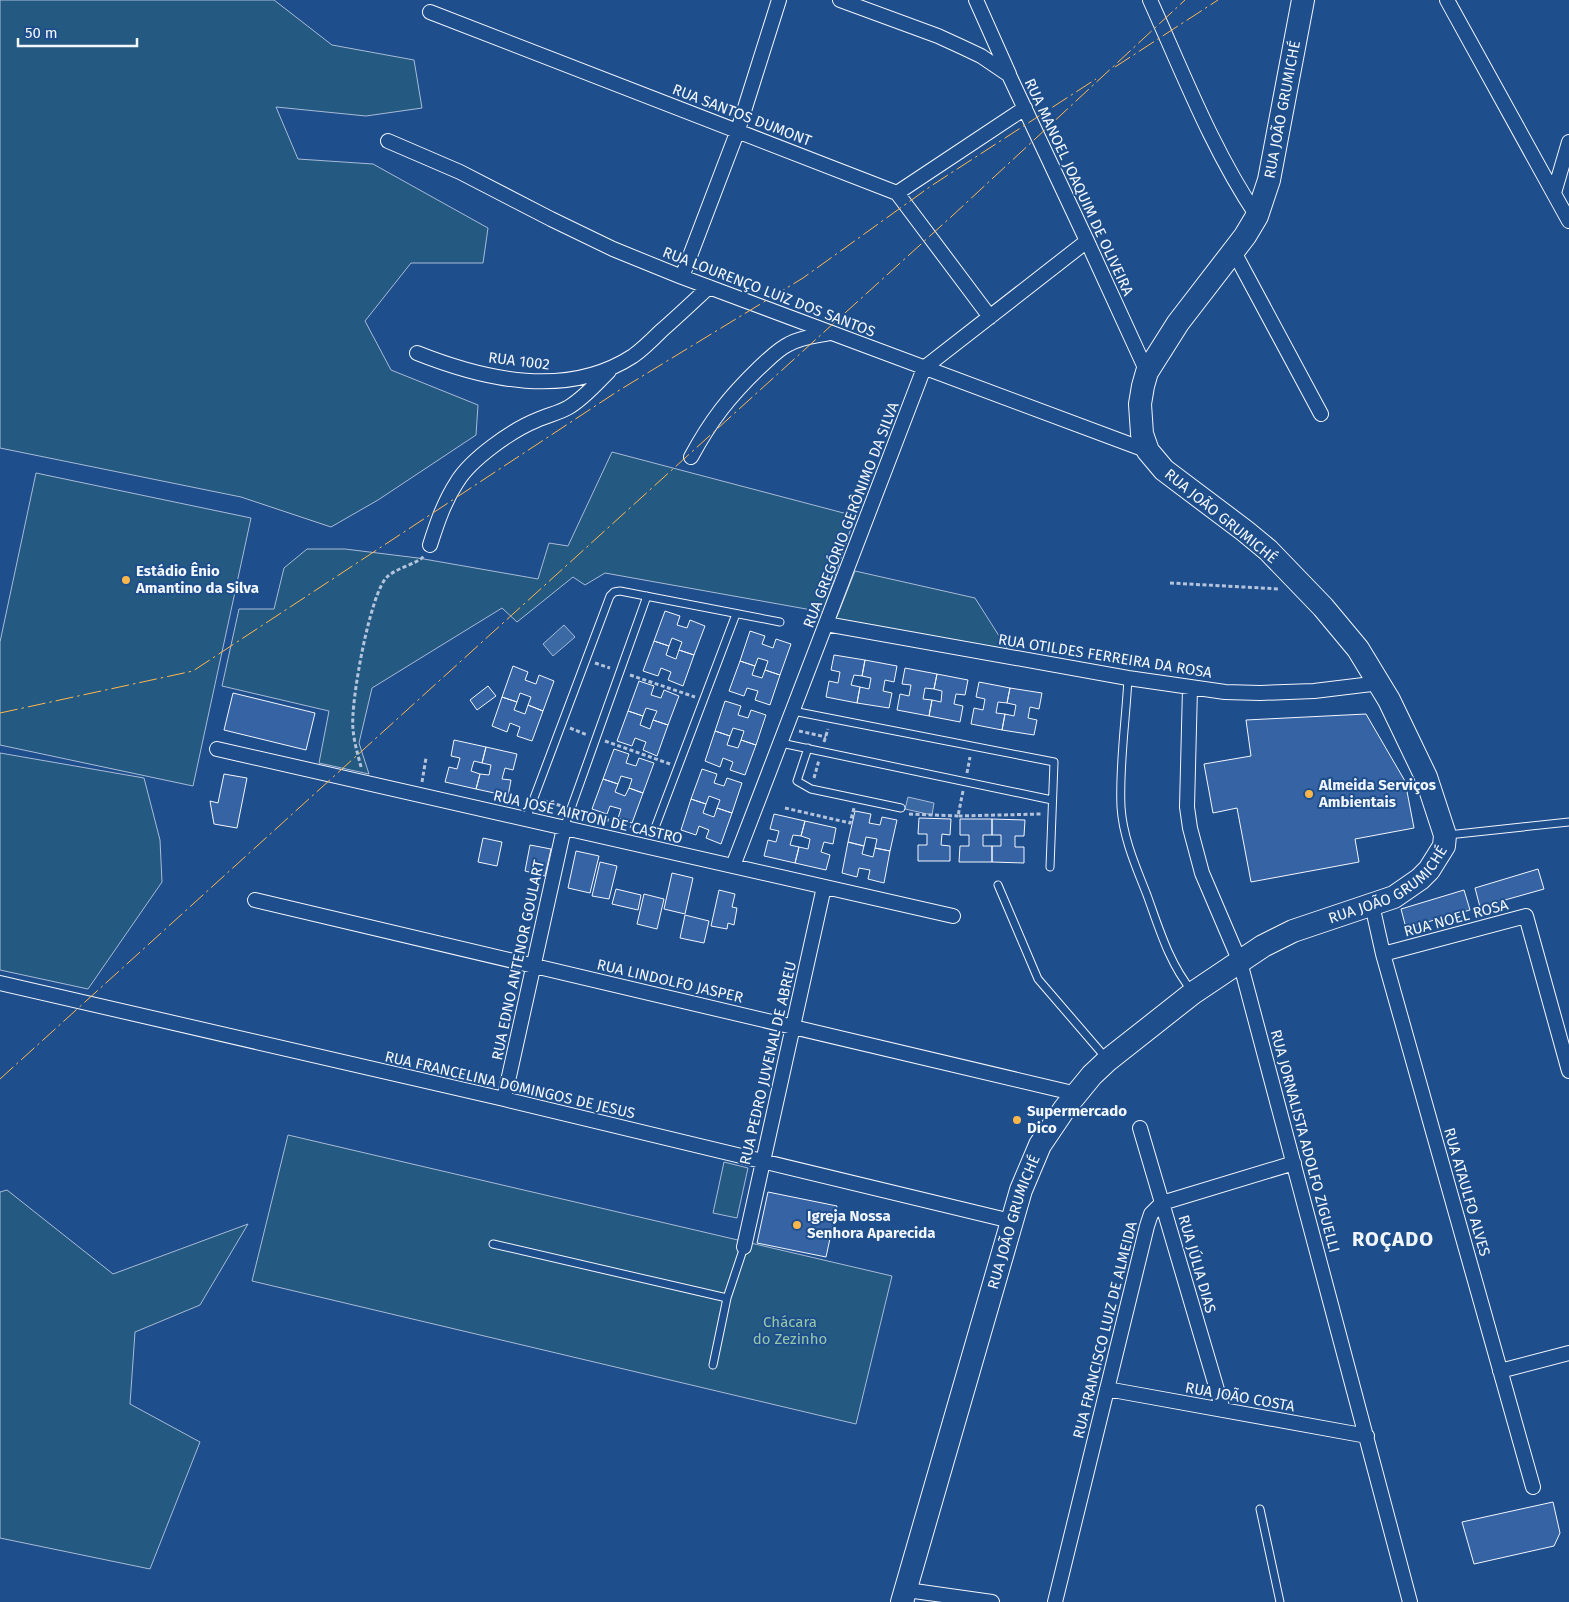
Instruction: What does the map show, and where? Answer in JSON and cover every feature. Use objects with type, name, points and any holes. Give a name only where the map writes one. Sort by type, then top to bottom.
[{"type":"main road","name":"RUA JOÃO GRUMICHÉ","points":[[904,1596],[1024,1181],[1040,1145],[1065,1108],[1092,1075],[1108,1060],[1193,993],[1263,946],[1293,931],[1394,897],[1420,879],[1429,870],[1444,846],[1445,835],[1426,777],[1380,683],[1350,638],[1306,588],[1256,540],[1164,470],[1148,450],[1142,434],[1140,418],[1143,386],[1147,372],[1178,323],[1234,252],[1257,216],[1269,180],[1302,0]]},
{"type":"street","points":[[682,277],[738,130],[779,0]]},
{"type":"street","name":"RUA MANOEL JOAQUIM DE OLIVEIRA","points":[[840,0],[946,40],[981,56],[1009,75],[1147,372]]},
{"type":"street","points":[[976,0],[1009,75]]},
{"type":"street","points":[[1150,0],[1224,161],[1257,216]]},
{"type":"street","points":[[1447,0],[1569,221]]},
{"type":"street","name":"RUA SANTOS DUMONT","points":[[430,12],[897,193]]},
{"type":"street","points":[[990,317],[897,193],[1025,108]]},
{"type":"street","name":"RUA LOURENÇO LUIZ DOS SANTOS","points":[[388,141],[460,172],[613,249],[924,368],[1148,450]]},
{"type":"street","points":[[1554,193],[1569,142]]},
{"type":"street","points":[[924,368],[1087,241]]},
{"type":"street","points":[[1234,252],[1321,414]]},
{"type":"street","name":"RUA 1002","points":[[417,353],[444,364],[507,378],[538,382],[581,378],[613,368],[635,355],[709,287]]},
{"type":"street","points":[[691,457],[707,428],[721,409],[769,359],[787,344],[831,333]]},
{"type":"street","points":[[430,545],[444,504],[458,480],[478,460],[513,432],[538,419],[570,407],[613,368]]},
{"type":"street","name":"RUA GREGÓRIO GERÔNIMO DA SILVA","points":[[733,866],[924,368]]},
{"type":"street","name":"RUA OTILDES FERREIRA DA ROSA","points":[[826,624],[1128,678],[1225,692],[1314,691],[1380,683]]},
{"type":"street","name":"RUA JORNALISTA ADOLFO ZIGUELLI","points":[[1190,688],[1187,807],[1190,828],[1202,873],[1240,962],[1410,1602]]},
{"type":"street","name":"RUA JOSÉ AIRTON DE CASTRO","points":[[216,749],[953,916]]},
{"type":"street","name":"RUA EDNO ANTENOR GOULART","points":[[504,1100],[564,828]]},
{"type":"street","name":"RUA PEDRO JUVENAL DE ABREU","points":[[744,1247],[824,887]]},
{"type":"street","name":"RUA LINDOLFO JASPER","points":[[255,900],[1077,1094]]},
{"type":"street","name":"RUA ATAULFO ALVES","points":[[1372,905],[1383,954],[1532,1487]]},
{"type":"street","name":"RUA NOEL ROSA","points":[[1383,954],[1526,916],[1569,1071]]},
{"type":"street","name":"RUA FRANCELINA DOMINGOS DE JESUS","points":[[0,983],[504,1100],[1011,1221]]},
{"type":"street","name":"RUA JÚLIA DIAS","points":[[1140,1128],[1223,1410]]},
{"type":"street","points":[[1162,1203],[1294,1163]]},
{"type":"street","name":"RUA FRANCISCO LUIZ DE ALMEIDA","points":[[1055,1602],[1147,1226],[1151,1214],[1162,1203]]},
{"type":"street","points":[[1500,1371],[1569,1353]]},
{"type":"street","name":"RUA JOÃO COSTA","points":[[1107,1390],[1367,1436]]},
{"type":"street","points":[[904,1596],[992,1602]]},
{"type":"lane","points":[[526,819],[610,596],[614,592],[620,591],[780,622]]},
{"type":"lane","points":[[564,828],[647,596]]},
{"type":"lane","points":[[652,832],[736,614]]},
{"type":"lane","points":[[1128,678],[1122,787],[1124,826],[1132,856],[1162,937],[1181,977],[1193,993]]},
{"type":"lane","points":[[793,712],[1054,762],[1050,867]]},
{"type":"lane","points":[[781,743],[1052,800]]},
{"type":"lane","points":[[808,748],[798,781],[811,788],[901,808]]},
{"type":"lane","points":[[1445,835],[1569,822]]},
{"type":"lane","points":[[998,885],[1038,979],[1108,1060]]},
{"type":"lane","points":[[493,1244],[727,1298]]},
{"type":"lane","points":[[712,1365],[727,1298],[744,1247]]},
{"type":"lane","points":[[1260,1509],[1280,1602]]},
{"type":"path","points":[[364,782],[353,729],[355,686],[374,605],[386,578],[422,558],[430,545]]},
{"type":"path","points":[[1170,583],[1248,588],[1306,588]]},
{"type":"path","points":[[586,660],[703,700]]},
{"type":"path","points":[[562,725],[678,766]]},
{"type":"path","points":[[786,728],[826,737]]},
{"type":"path","points":[[972,746],[958,816],[1052,814]]},
{"type":"path","points":[[420,795],[426,758]]},
{"type":"path","points":[[534,798],[652,832]]},
{"type":"green space","points":[[0,0],[274,0],[332,45],[414,60],[422,108],[366,116],[276,107],[298,159],[373,164],[488,228],[483,263],[411,263],[365,321],[391,370],[478,405],[476,435],[378,500],[331,527],[241,497],[0,448]]},
{"type":"green space","points":[[612,452],[855,516],[823,612],[605,573],[585,585],[573,577],[517,622],[502,608],[372,688],[359,743],[369,774],[319,763],[329,711],[222,686],[239,609],[274,609],[284,568],[307,549],[345,549],[418,558],[538,579],[549,543],[568,546]]},
{"type":"green space","name":"Estádio Ênio Amantino da Silva","points":[[36,473],[251,518],[193,786],[0,745],[0,642]]},
{"type":"green space","points":[[855,571],[975,598],[1008,650],[836,619]]},
{"type":"green space","points":[[0,753],[144,778],[160,840],[162,882],[88,989],[0,970]]},
{"type":"green space","name":"Chácara do Zezinho","points":[[288,1135],[892,1276],[856,1424],[252,1281]]},
{"type":"green space","points":[[724,1162],[748,1168],[737,1218],[713,1213]]},
{"type":"green space","points":[[7,1190],[113,1274],[248,1224],[200,1305],[135,1332],[130,1404],[200,1442],[150,1569],[0,1538],[0,1192]]},
{"type":"shaded area","points":[[564,625],[575,637],[553,656],[543,644]]},
{"type":"shaded area","points":[[908,797],[934,803],[932,815],[905,809]]},
{"type":"building","points":[[665,611],[680,616],[677,625],[687,628],[690,620],[705,626],[694,655],[679,650],[682,642],[672,638],[669,646],[654,641]]},
{"type":"building","points":[[750,631],[765,636],[762,644],[773,648],[776,639],[791,644],[780,675],[765,670],[768,661],[758,658],[755,666],[740,661]]},
{"type":"building","points":[[654,641],[669,646],[666,655],[676,659],[679,650],[694,655],[683,686],[668,680],[671,672],[661,668],[658,676],[643,671]]},
{"type":"building","points":[[834,655],[865,660],[862,676],[854,675],[851,685],[860,687],[857,703],[826,697],[829,681],[838,683],[840,672],[831,670]]},
{"type":"building","points":[[865,660],[897,666],[894,682],[885,680],[883,691],[892,693],[889,708],[857,703],[860,687],[869,689],[871,678],[862,676]]},
{"type":"building","points":[[740,661],[755,666],[752,675],[762,678],[765,670],[780,675],[770,705],[755,700],[758,691],[747,688],[744,696],[729,691]]},
{"type":"building","points":[[513,666],[528,672],[525,680],[536,684],[539,675],[554,681],[543,711],[528,705],[531,697],[520,693],[517,702],[502,697]]},
{"type":"building","points":[[905,668],[937,674],[934,689],[925,688],[923,699],[932,700],[929,716],[897,710],[900,694],[909,696],[911,685],[902,684]]},
{"type":"building","points":[[937,674],[968,680],[965,695],[956,694],[954,704],[963,706],[960,722],[929,716],[932,700],[941,702],[942,691],[934,689]]},
{"type":"building","points":[[639,681],[654,686],[651,695],[661,698],[664,690],[679,696],[668,725],[653,720],[657,711],[646,708],[643,716],[628,711]]},
{"type":"building","points":[[979,682],[1010,688],[1007,703],[998,702],[996,713],[1005,714],[1002,730],[971,724],[974,708],[983,710],[985,699],[976,697]]},
{"type":"building","points":[[488,686],[496,696],[477,710],[470,700]]},
{"type":"building","points":[[1010,688],[1042,693],[1039,709],[1030,707],[1028,718],[1037,720],[1034,735],[1002,730],[1005,714],[1014,716],[1016,705],[1007,703]]},
{"type":"building","points":[[233,693],[315,713],[306,750],[224,730]]},
{"type":"building","points":[[502,697],[517,702],[514,710],[525,714],[528,705],[543,711],[532,741],[517,736],[520,727],[510,723],[507,732],[492,726]]},
{"type":"building","points":[[725,701],[741,706],[738,715],[748,718],[751,710],[766,715],[756,745],[741,740],[744,731],[733,728],[730,736],[715,731]]},
{"type":"building","points":[[628,711],[643,716],[640,725],[650,729],[653,720],[668,725],[657,756],[643,750],[646,742],[635,738],[632,746],[617,741]]},
{"type":"building","name":"Almeida Serviços Ambientais","points":[[1366,714],[1405,781],[1414,828],[1355,839],[1359,862],[1251,882],[1237,808],[1213,813],[1204,764],[1251,756],[1246,720]]},
{"type":"building","points":[[715,731],[730,736],[727,745],[738,748],[741,740],[756,745],[745,775],[730,770],[733,762],[723,758],[720,767],[705,761]]},
{"type":"building","points":[[454,740],[486,747],[482,763],[474,761],[471,771],[480,774],[476,789],[445,782],[449,767],[457,769],[460,758],[451,756]]},
{"type":"building","points":[[486,747],[517,754],[513,770],[505,768],[502,779],[511,780],[508,796],[476,789],[480,774],[489,775],[491,765],[482,763]]},
{"type":"building","points":[[614,749],[629,754],[626,763],[636,766],[639,758],[654,763],[643,793],[629,788],[632,779],[621,776],[618,784],[603,779]]},
{"type":"building","points":[[702,769],[717,774],[714,783],[724,786],[727,778],[742,783],[732,813],[717,808],[720,800],[709,796],[706,804],[691,799]]},
{"type":"building","points":[[224,774],[247,778],[237,828],[214,824],[210,801],[218,803]]},
{"type":"building","points":[[603,779],[618,784],[615,792],[625,796],[629,788],[643,793],[632,823],[618,818],[621,809],[610,806],[607,814],[592,809]]},
{"type":"building","points":[[691,799],[706,804],[703,813],[714,817],[717,808],[732,813],[721,844],[706,838],[709,830],[699,826],[696,835],[681,830]]},
{"type":"building","points":[[855,811],[871,814],[869,823],[880,825],[882,817],[897,820],[890,851],[875,848],[877,839],[866,837],[864,846],[848,842]]},
{"type":"building","points":[[774,814],[805,821],[801,836],[793,835],[790,845],[799,847],[795,863],[764,856],[768,840],[776,842],[779,831],[770,829]]},
{"type":"building","points":[[919,818],[951,819],[950,835],[942,834],[941,845],[950,846],[950,861],[918,861],[918,845],[927,845],[927,834],[918,834]]},
{"type":"building","points":[[960,819],[992,819],[992,835],[983,835],[983,846],[992,846],[992,862],[959,862],[960,846],[969,846],[969,835],[960,835]]},
{"type":"building","points":[[992,819],[1025,820],[1024,836],[1015,836],[1015,847],[1024,847],[1024,863],[992,862],[992,846],[1001,846],[1001,835],[992,835]]},
{"type":"building","points":[[805,821],[836,828],[833,844],[824,842],[821,852],[830,855],[826,870],[795,863],[799,847],[808,849],[810,839],[801,836]]},
{"type":"building","points":[[483,838],[502,842],[497,866],[478,862]]},
{"type":"building","points":[[848,842],[864,846],[862,854],[873,857],[875,848],[890,851],[884,883],[868,879],[870,870],[859,868],[857,877],[842,873]]},
{"type":"building","points":[[530,845],[551,849],[545,876],[525,871]]},
{"type":"building","points":[[576,851],[599,856],[590,893],[568,888]]},
{"type":"building","points":[[600,862],[617,866],[609,899],[592,896]]},
{"type":"building","points":[[1538,869],[1544,889],[1480,907],[1475,888]]},
{"type":"building","points":[[672,873],[693,878],[685,914],[664,909]]},
{"type":"building","points":[[616,889],[641,895],[638,910],[612,904]]},
{"type":"building","points":[[719,890],[735,894],[732,907],[737,908],[734,925],[728,923],[727,929],[711,926]]},
{"type":"building","points":[[1464,890],[1470,910],[1406,928],[1401,909]]},
{"type":"building","points":[[644,894],[664,899],[657,929],[637,924]]},
{"type":"building","points":[[685,915],[709,921],[704,943],[680,938]]},
{"type":"building","name":"Igreja Nossa Senhora Aparecida","points":[[768,1192],[837,1206],[826,1257],[757,1243]]},
{"type":"building","points":[[1553,1502],[1560,1533],[1554,1546],[1474,1564],[1462,1522]]},
{"type":"power","points":[[0,1079],[952,216],[1185,0]]},
{"type":"power","points":[[1115,67],[1218,0]]},
{"type":"power","points":[[0,713],[193,671],[618,391],[803,278],[931,186],[1096,79]]},
{"type":"place","name":"Estádio Ênio Amantino da Silva","points":[[126,580]]},
{"type":"place","name":"Almeida Serviços Ambientais","points":[[1309,794]]},
{"type":"place","name":"Supermercado Dico","points":[[1017,1120]]},
{"type":"place","name":"Igreja Nossa Senhora Aparecida","points":[[797,1225]]},
{"type":"district","name":"ROÇADO","points":[[1393,1239]]}]
